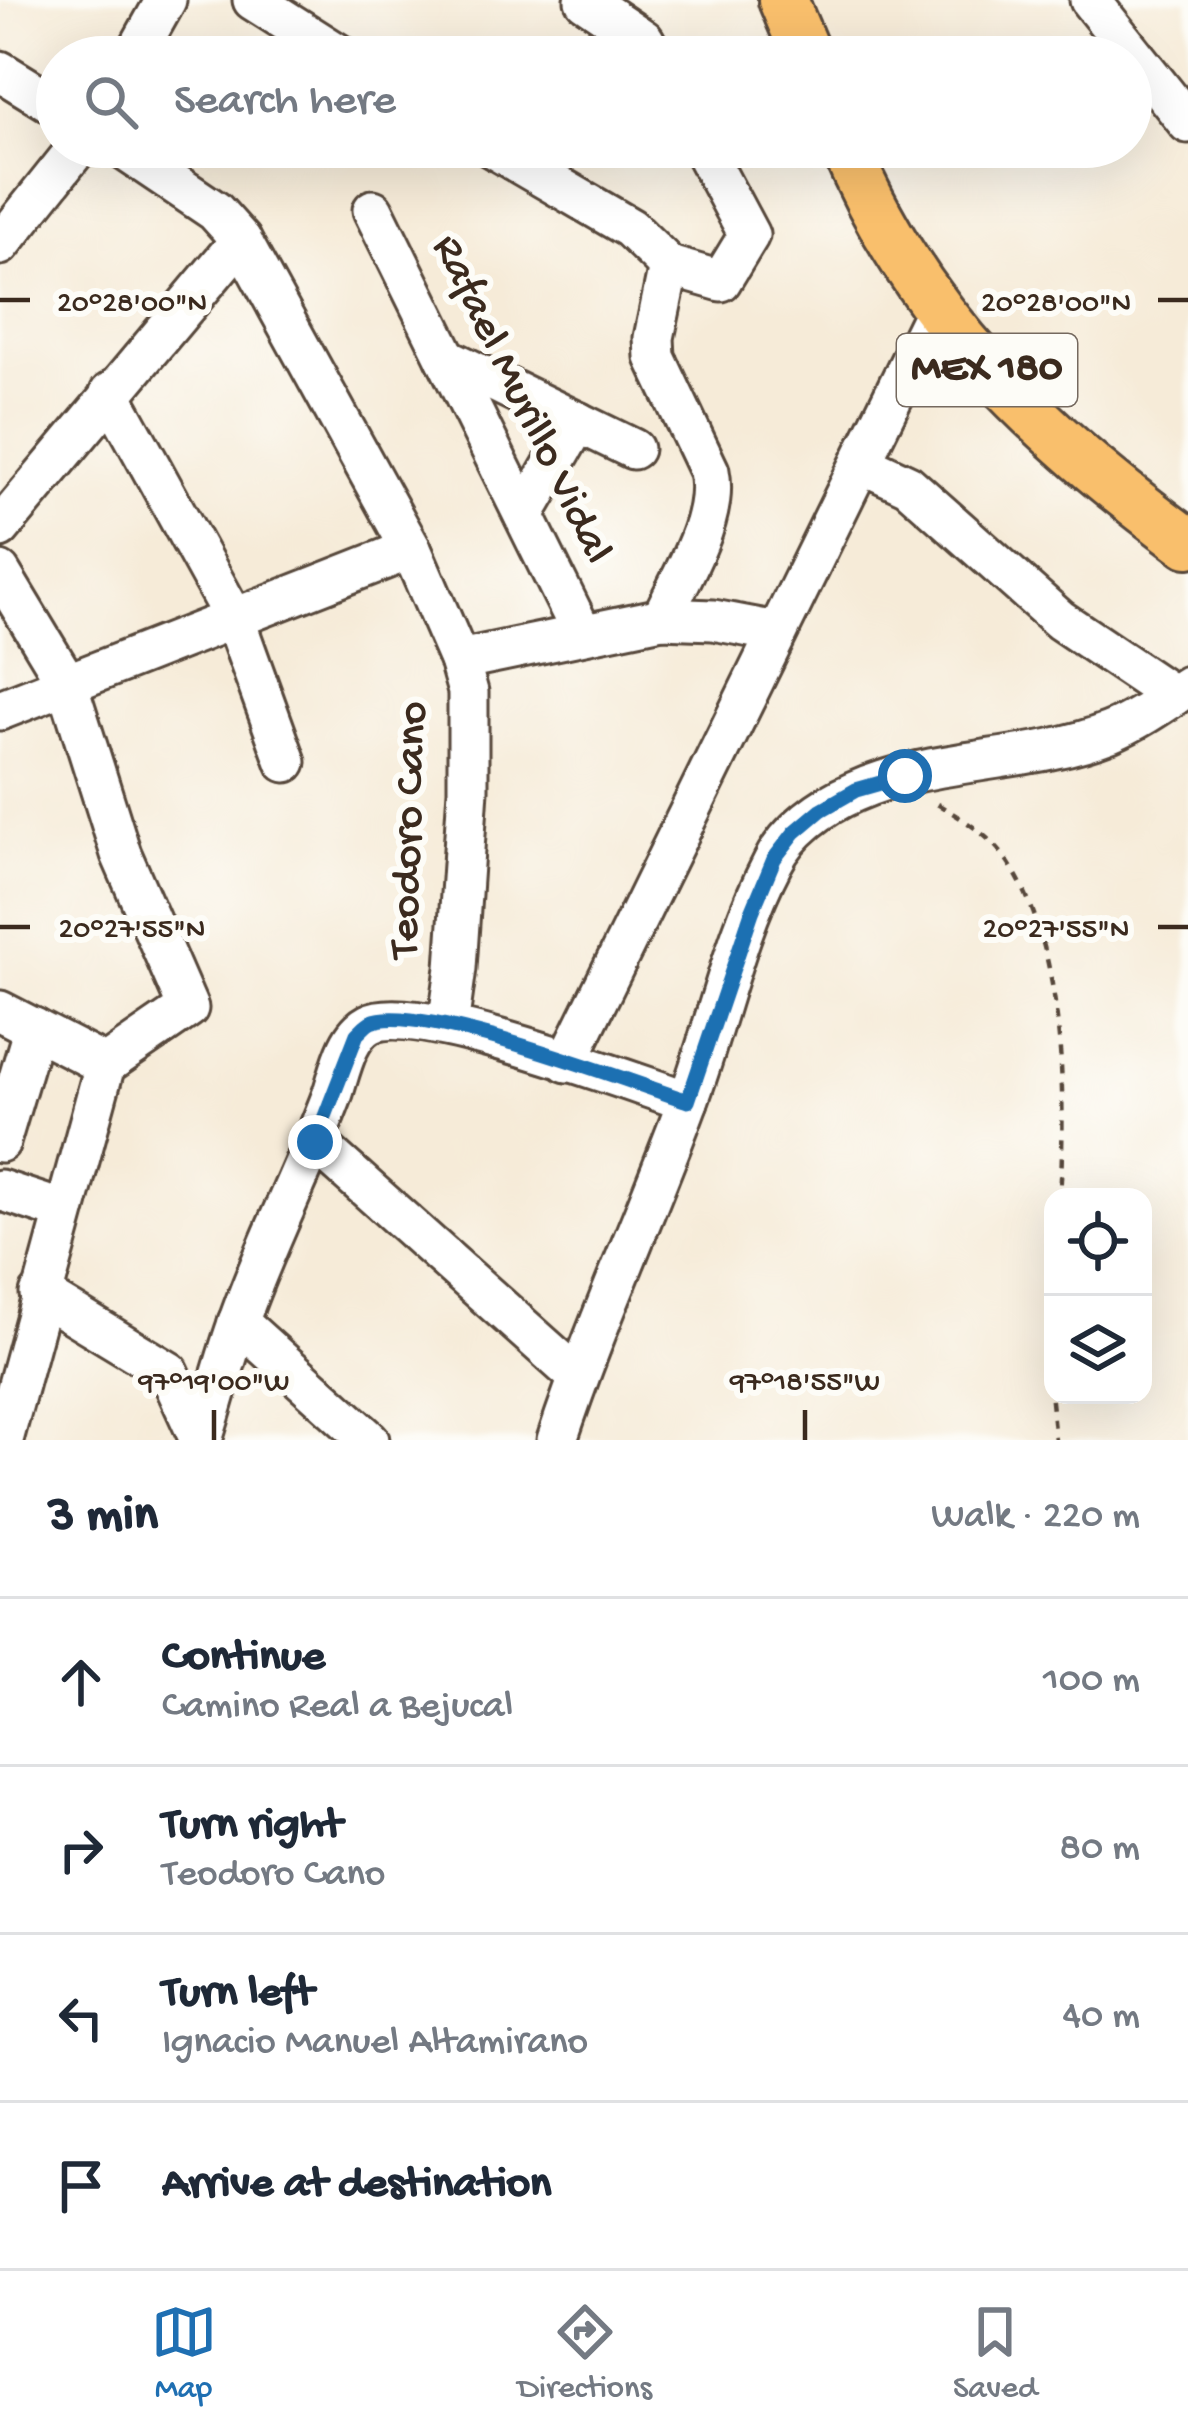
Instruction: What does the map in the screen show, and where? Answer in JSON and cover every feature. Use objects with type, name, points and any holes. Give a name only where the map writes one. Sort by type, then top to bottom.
[{"type":"main road","points":[[783,0],[798,36]]},
{"type":"main road","name":"MEX 180","points":[[854,168],[865,196],[935,310],[1051,434],[1188,543]]},
{"type":"street","points":[[146,36],[166,0]]},
{"type":"street","points":[[253,0],[310,36]]},
{"type":"street","points":[[585,0],[638,36]]},
{"type":"street","points":[[1090,0],[1119,36]]},
{"type":"street","points":[[0,71],[36,93]]},
{"type":"street","points":[[1152,78],[1188,123]]},
{"type":"street","points":[[6,227],[59,168]]},
{"type":"street","name":"Teodoro Cano","points":[[150,168],[214,212],[242,240],[411,549],[460,660],[470,726],[468,790],[448,1026]]},
{"type":"street","points":[[527,168],[630,228],[669,266],[721,281],[749,235],[713,168]]},
{"type":"street","name":"Rafael Murillo Vidal","points":[[373,210],[582,633]]},
{"type":"street","points":[[0,528],[242,240]]},
{"type":"street","points":[[662,618],[700,532],[712,489],[710,471],[655,357],[654,338],[669,266]]},
{"type":"street","points":[[567,1062],[935,310]]},
{"type":"street","points":[[446,358],[633,449]]},
{"type":"street","points":[[110,393],[234,618],[286,762]]},
{"type":"street","points":[[524,515],[578,422]]},
{"type":"street","points":[[557,1440],[688,1101],[752,912],[774,859],[795,832],[856,790],[1110,732],[1180,691],[1060,620],[908,485],[861,463]]},
{"type":"street","points":[[0,710],[411,549]]},
{"type":"street","points":[[0,572],[67,683],[121,854],[188,1008],[105,1065],[4,1425]]},
{"type":"street","points":[[460,660],[662,618],[713,620],[778,632]]},
{"type":"street","points":[[201,1440],[238,1322],[357,1034],[371,1022],[389,1019],[448,1026],[688,1101]]},
{"type":"street","points":[[0,1142],[17,1020],[105,1065]]},
{"type":"street","points":[[315,1142],[578,1377]]},
{"type":"street","points":[[0,1190],[64,1211]]},
{"type":"street","points":[[40,1294],[169,1372],[201,1440]]},
{"type":"street","points":[[238,1322],[369,1440]]},
{"type":"path","points":[[905,776],[937,805],[970,822],[1008,862],[1034,918],[1050,972],[1065,1111],[1061,1188]]},
{"type":"path","points":[[1051,1404],[1055,1440]]},
{"type":"route","points":[[315,1142],[357,1034],[371,1022],[389,1019],[448,1026],[688,1101],[774,859],[821,810],[856,790],[905,776]]}]
